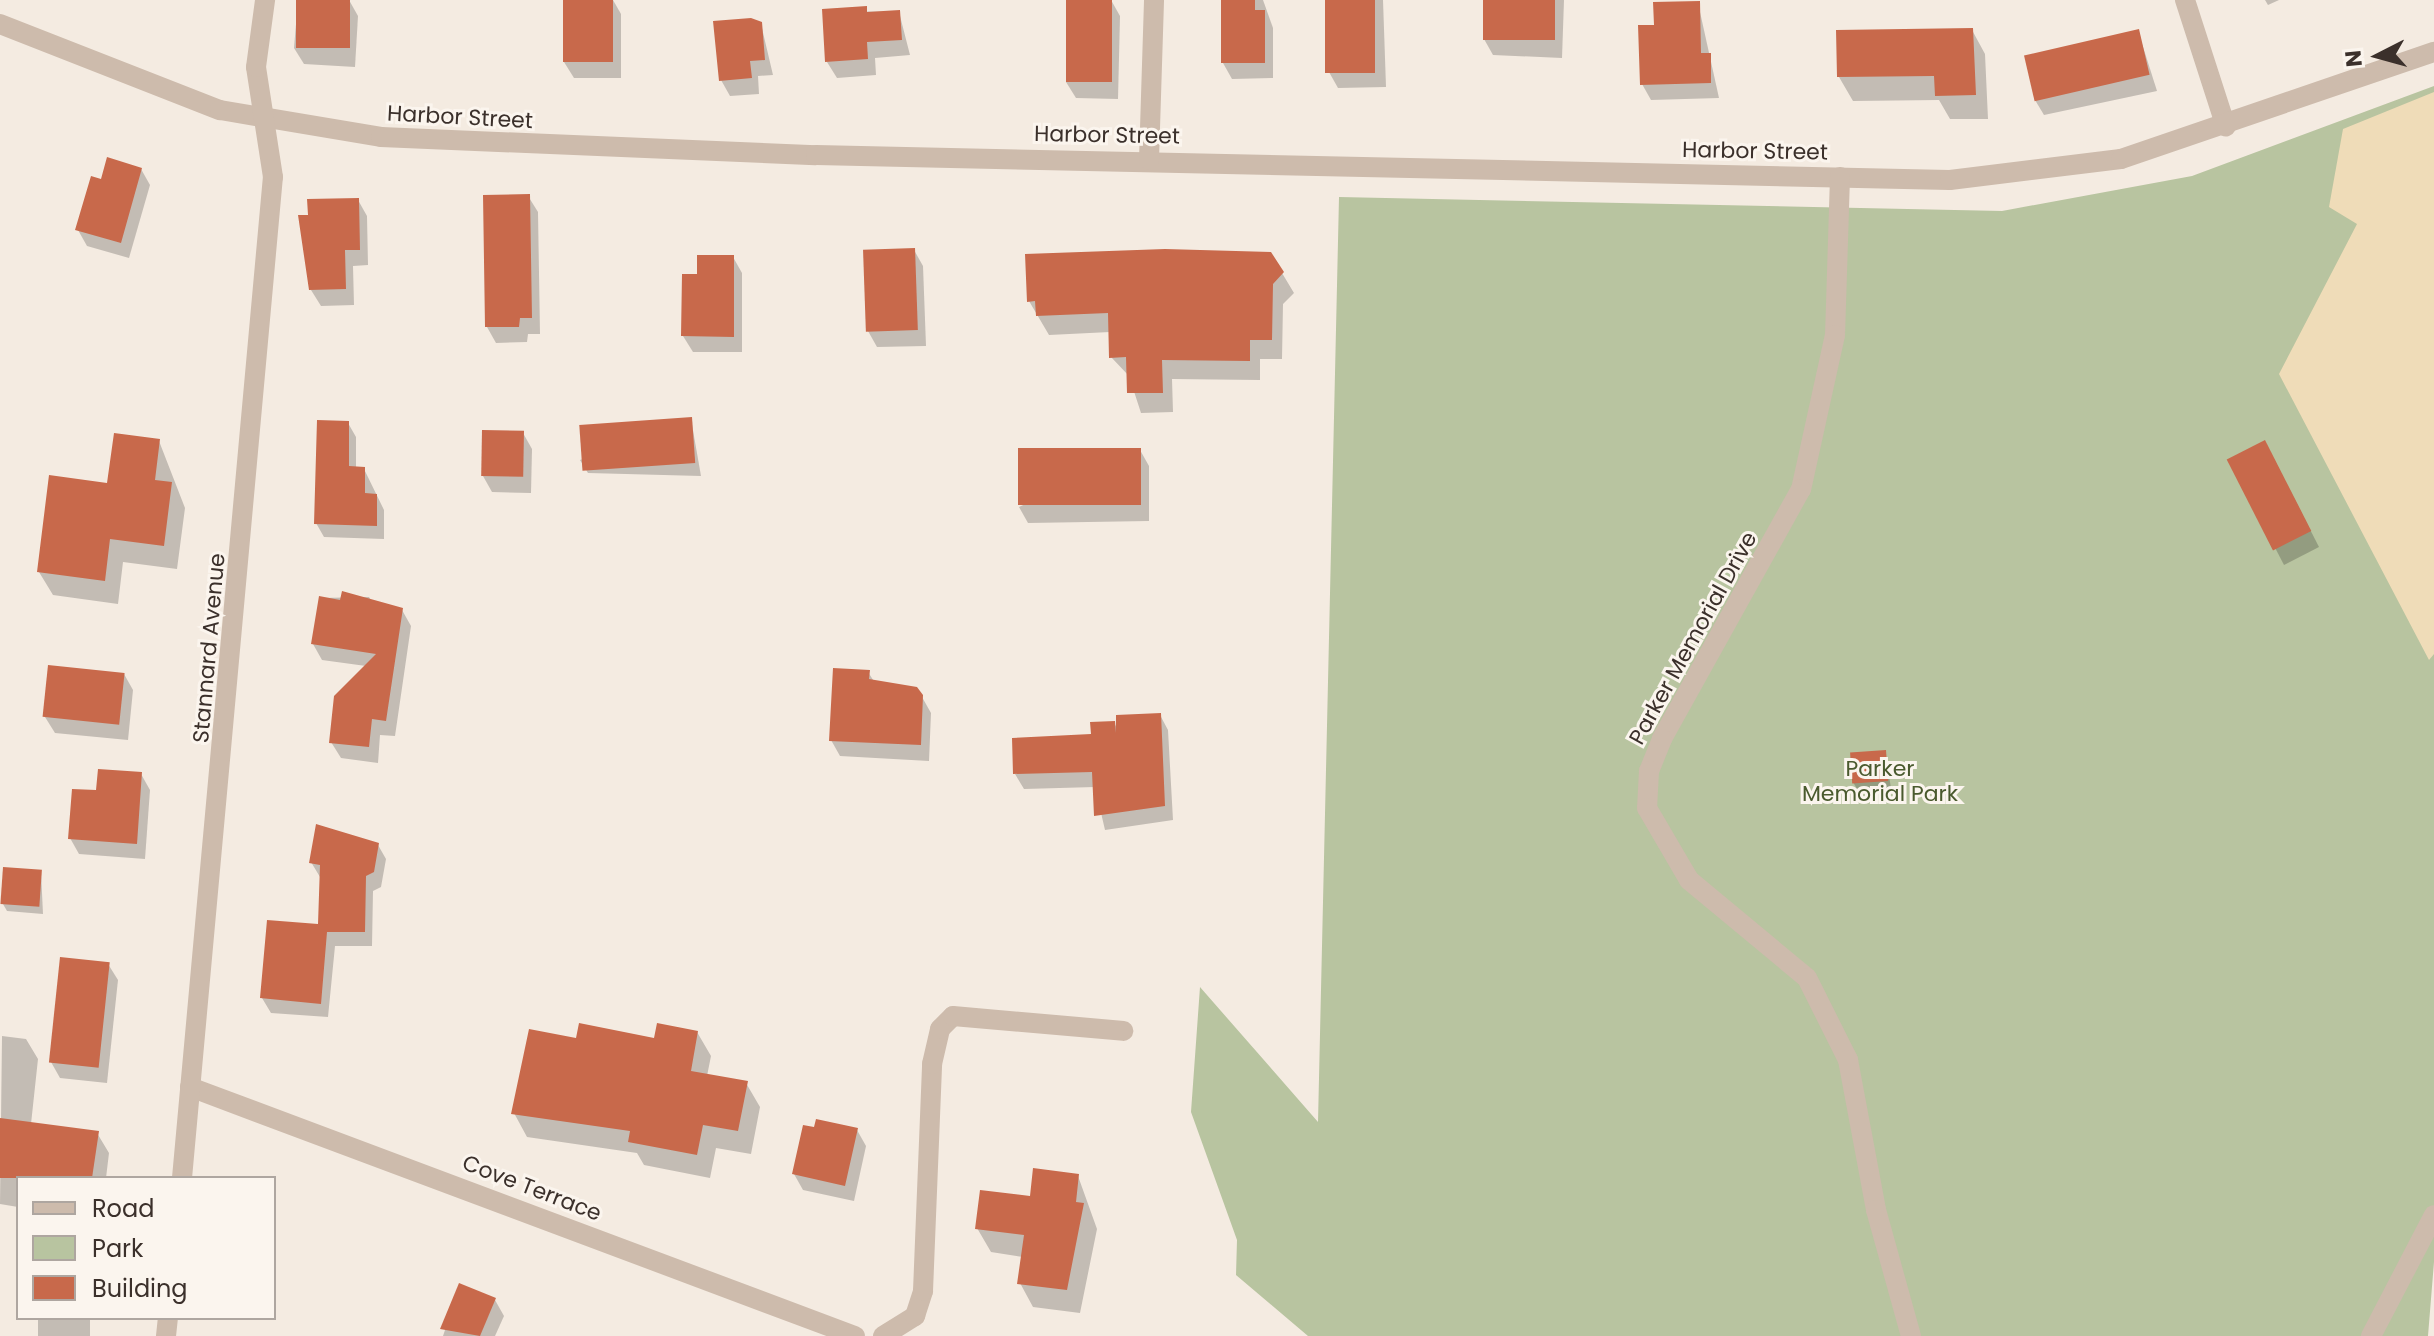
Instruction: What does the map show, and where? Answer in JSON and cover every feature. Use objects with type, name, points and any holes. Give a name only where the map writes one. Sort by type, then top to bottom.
[{"type":"street","name":"Stannard Avenue","points":[[182,1176],[273,177],[256,67],[265,0]]},
{"type":"street","points":[[1149,160],[1154,0]]},
{"type":"street","points":[[2185,0],[2226,127]]},
{"type":"street","name":"Harbor Street","points":[[0,24],[265,122],[521,145],[1840,177],[2054,173],[2226,127],[2434,52]]},
{"type":"street","name":"Parker Memorial Drive","points":[[1840,177],[1835,335],[1801,489],[1662,739],[1649,771],[1647,808],[1689,880],[1807,978],[1848,1060],[1876,1210],[1911,1336]]},
{"type":"street","points":[[883,1336],[915,1316],[923,1291],[932,1064],[940,1029],[953,1016],[1123,1031]]},
{"type":"street","name":"Cove Terrace","points":[[190,1087],[855,1336]]},
{"type":"street","points":[[2371,1336],[2434,1215]]},
{"type":"green space","name":"Parker Memorial Park","points":[[2434,86],[2434,1262],[2428,1336],[1308,1336],[1236,1275],[1237,1240],[1191,1112],[1200,987],[1318,1122],[1339,197],[2002,211],[2192,176]]},
{"type":"sand","points":[[2434,92],[2434,654],[2429,660],[2279,374],[2357,224],[2329,207],[2343,129]]},
{"type":"building","points":[[296,0],[350,0],[350,48],[296,48]]},
{"type":"building","points":[[563,0],[613,0],[613,62],[563,62]]},
{"type":"building","points":[[1066,0],[1112,0],[1112,82],[1066,82]]},
{"type":"building","points":[[1221,0],[1255,0],[1255,10],[1265,10],[1265,63],[1221,63]]},
{"type":"building","points":[[1325,0],[1375,0],[1375,73],[1325,73]]},
{"type":"building","points":[[1483,0],[1555,0],[1555,40],[1483,40]]},
{"type":"building","points":[[1700,1],[1701,53],[1711,53],[1711,83],[1640,85],[1638,25],[1654,25],[1653,2]]},
{"type":"building","points":[[867,6],[867,12],[900,10],[902,40],[867,42],[868,59],[825,62],[822,9]]},
{"type":"building","points":[[751,18],[762,22],[765,60],[750,61],[752,78],[719,81],[713,21]]},
{"type":"building","points":[[1973,28],[1976,95],[1935,96],[1934,76],[1837,77],[1836,30]]},
{"type":"building","points":[[2139,29],[2150,75],[2035,101],[2024,56]]},
{"type":"building","points":[[107,157],[142,168],[121,243],[75,230],[91,176],[101,179]]},
{"type":"building","points":[[530,194],[532,318],[520,318],[519,327],[485,327],[483,195]]},
{"type":"building","points":[[359,198],[360,250],[345,250],[346,289],[309,290],[298,215],[308,215],[307,199]]},
{"type":"building","points":[[915,248],[918,330],[866,332],[863,250]]},
{"type":"building","points":[[1165,249],[1271,252],[1284,272],[1273,284],[1272,340],[1250,340],[1250,361],[1162,360],[1163,393],[1127,393],[1126,357],[1109,358],[1108,313],[1036,316],[1035,301],[1027,302],[1025,254]]},
{"type":"building","points":[[697,255],[734,255],[734,337],[681,336],[682,274],[697,274]]},
{"type":"building","points":[[692,417],[695,463],[582,471],[579,425]]},
{"type":"building","points":[[317,420],[349,421],[349,466],[365,467],[365,493],[377,494],[377,526],[314,524]]},
{"type":"building","points":[[482,430],[524,431],[523,477],[481,476]]},
{"type":"building","points":[[114,433],[160,439],[155,480],[172,482],[164,546],[110,539],[105,581],[37,572],[49,475],[107,483]]},
{"type":"building","points":[[2265,440],[2311,531],[2273,550],[2227,460]]},
{"type":"building","points":[[1018,448],[1141,448],[1141,505],[1018,505]]},
{"type":"building","points":[[342,591],[403,608],[386,721],[372,719],[369,747],[329,743],[334,696],[376,654],[311,644],[319,596],[340,600]]},
{"type":"building","points":[[48,665],[125,673],[119,725],[43,717]]},
{"type":"building","points":[[833,668],[870,670],[869,679],[917,687],[923,695],[921,745],[829,741]]},
{"type":"building","points":[[1161,713],[1165,806],[1094,816],[1092,772],[1013,774],[1012,738],[1091,734],[1090,722],[1115,721],[1116,733],[1116,715]]},
{"type":"building","points":[[1886,750],[1888,781],[1852,783],[1850,753]]},
{"type":"building","points":[[98,769],[142,772],[137,844],[68,839],[72,789],[96,790]]},
{"type":"building","points":[[316,824],[379,843],[374,872],[366,876],[365,932],[327,932],[321,1004],[260,998],[267,920],[318,924],[320,865],[309,863]]},
{"type":"building","points":[[3,867],[42,870],[39,907],[0,904]]},
{"type":"building","points":[[60,957],[110,962],[99,1068],[49,1062]]},
{"type":"building","points":[[579,1023],[654,1038],[657,1023],[698,1031],[691,1071],[748,1081],[738,1131],[703,1125],[697,1155],[628,1142],[630,1131],[511,1114],[529,1029],[576,1038]]},
{"type":"building","points":[[0,1118],[99,1131],[92,1176],[0,1178]]},
{"type":"building","points":[[816,1119],[858,1128],[845,1186],[792,1174],[803,1125],[814,1127]]},
{"type":"building","points":[[1033,1168],[1079,1174],[1076,1202],[1084,1203],[1067,1290],[1017,1284],[1024,1235],[975,1229],[980,1190],[1030,1196]]},
{"type":"building","points":[[459,1283],[496,1298],[480,1336],[440,1329]]}]
